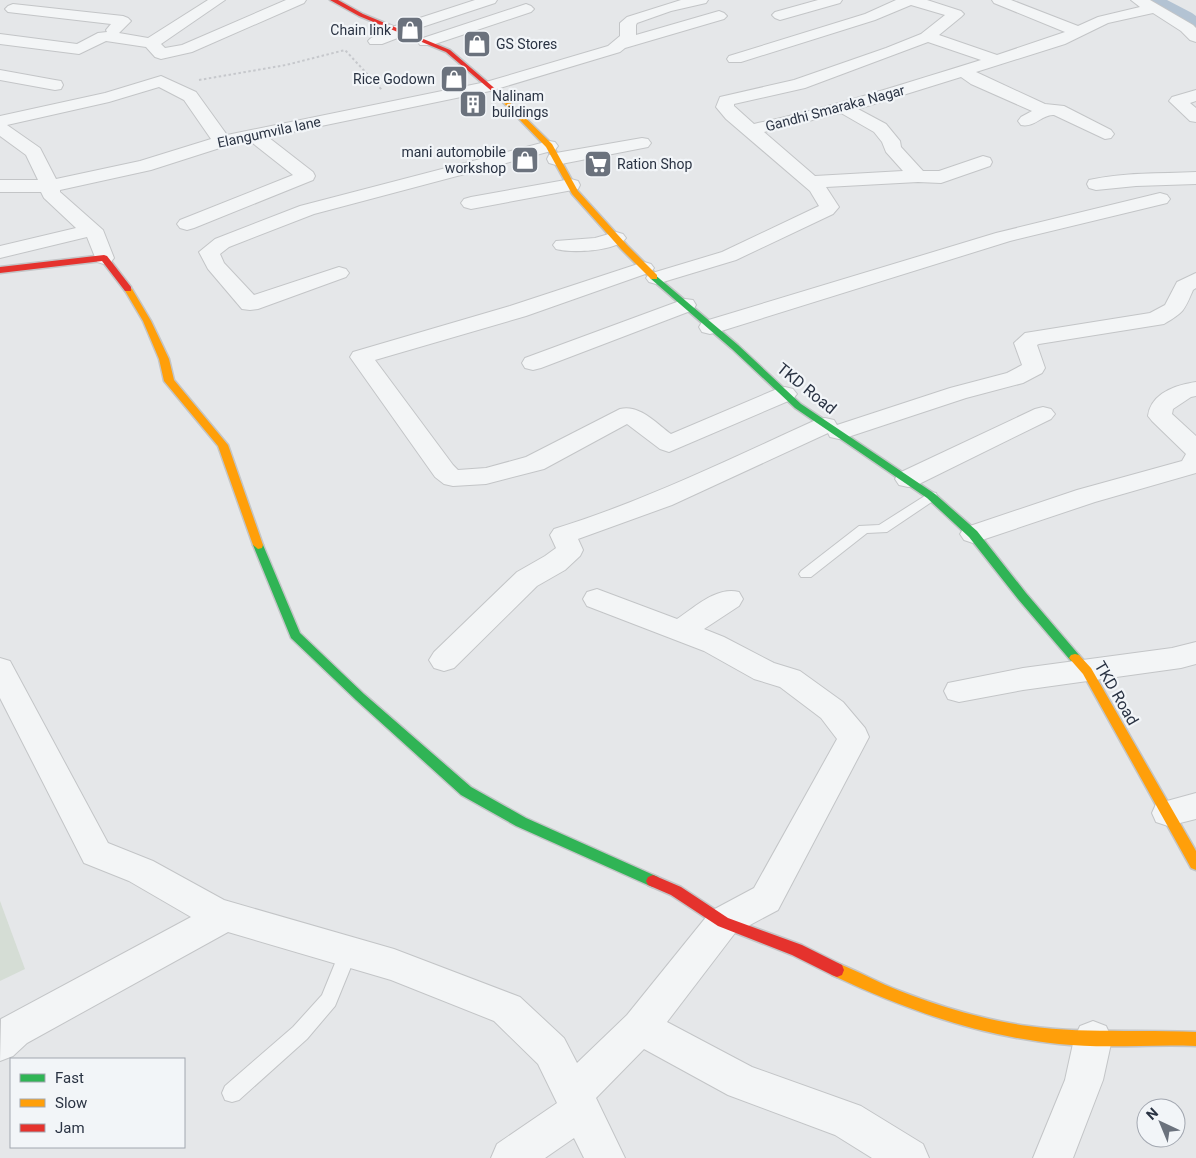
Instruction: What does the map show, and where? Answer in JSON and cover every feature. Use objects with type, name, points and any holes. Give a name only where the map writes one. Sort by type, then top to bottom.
[{"type":"street","points":[[151,43],[218,0]]},
{"type":"street","points":[[104,36],[151,43],[161,54],[179,51],[299,0]]},
{"type":"street","name":"TKD Road","points":[[334,0],[360,15],[400,30],[448,52],[490,86],[553,153],[571,185],[616,238],[650,273],[710,328],[736,347],[798,406],[908,479],[931,496],[973,534],[1022,596],[1091,677],[1182,810],[1196,864]]},
{"type":"street","points":[[376,41],[400,30],[490,0]]},
{"type":"street","points":[[622,44],[628,38],[628,22],[666,8],[701,0]]},
{"type":"street","points":[[780,15],[835,0]]},
{"type":"street","points":[[735,59],[853,23],[897,7],[910,0],[956,14],[926,37],[799,84],[726,101],[725,107],[751,130]]},
{"type":"street","points":[[999,0],[1079,32]]},
{"type":"street","points":[[1138,0],[1159,4],[1196,19]]},
{"type":"street","points":[[1159,4],[1196,37]]},
{"type":"street","name":"Gandhi Smaraka Nagar","points":[[751,130],[798,120],[963,72],[1048,44],[1103,20],[1159,4]]},
{"type":"street","points":[[426,42],[526,8]]},
{"type":"street","points":[[0,39],[79,50],[104,36],[123,21],[14,9]]},
{"type":"street","name":"Elangumvila lane","points":[[0,186],[50,186],[144,166],[222,141],[253,134],[329,127],[399,105],[490,86],[598,55],[622,44],[719,16]]},
{"type":"street","points":[[926,37],[953,44],[996,60]]},
{"type":"street","points":[[7,55],[26,43]]},
{"type":"street","points":[[1048,44],[1053,50],[1066,56]]},
{"type":"street","points":[[963,72],[1042,109],[1058,110],[1105,134]]},
{"type":"street","points":[[0,75],[55,85]]},
{"type":"street","points":[[0,121],[109,97],[161,81],[190,96],[222,141]]},
{"type":"street","points":[[1196,95],[1178,101],[1196,117]]},
{"type":"street","points":[[842,107],[880,128],[891,141],[892,148],[918,176]]},
{"type":"street","points":[[1027,121],[1042,113],[1042,109]]},
{"type":"street","points":[[0,128],[22,141],[34,152],[50,186],[51,194],[96,234],[104,258],[130,291],[147,321],[164,359],[169,381],[223,445],[253,532],[295,635],[360,697],[466,791],[521,822],[676,891],[723,922],[797,950],[864,984],[957,1018],[1029,1034],[1093,1039],[1163,1037],[1196,1039]]},
{"type":"street","name":"Gandhi Smaraka Nagar","points":[[650,273],[729,256],[829,207],[811,182],[751,130]]},
{"type":"street","points":[[187,224],[306,176],[253,134]]},
{"type":"street","points":[[339,274],[250,304],[215,265],[209,252],[222,243],[307,210],[553,153],[642,143]]},
{"type":"street","points":[[811,182],[918,176],[941,177],[983,162]]},
{"type":"street","points":[[1096,184],[1196,178]]},
{"type":"street","points":[[471,203],[571,185]]},
{"type":"street","points":[[710,328],[1003,237],[1160,198]]},
{"type":"street","points":[[0,252],[91,230]]},
{"type":"street","points":[[563,245],[598,244],[616,238]]},
{"type":"street","points":[[0,270],[104,258]]},
{"type":"street","points":[[650,273],[361,357],[444,471],[453,478],[486,476],[535,463],[628,414],[669,444],[785,394]]},
{"type":"street","points":[[444,660],[527,579],[554,563],[570,550],[563,535],[591,527],[832,429],[1015,378],[1034,368],[1025,343],[1032,338],[1156,319],[1174,309],[1184,286],[1196,279]]},
{"type":"street","points":[[533,363],[686,305]]},
{"type":"street","points":[[1196,389],[1184,391],[1161,406],[1160,416],[1196,449]]},
{"type":"street","points":[[908,479],[1043,414]]},
{"type":"street","points":[[973,534],[1086,496],[1194,466],[1196,458]]},
{"type":"street","points":[[511,1158],[577,1102],[640,1027],[723,922],[766,899],[854,737],[832,710],[790,679],[764,670],[714,644],[597,599]]},
{"type":"street","points":[[680,631],[730,599]]},
{"type":"street","points":[[1091,677],[1196,653]]},
{"type":"street","points":[[959,691],[1042,675],[1091,677],[1196,664]]},
{"type":"street","points":[[0,669],[96,853],[140,871],[215,913],[394,965],[507,1009],[551,1051],[605,1158]]},
{"type":"street","points":[[0,1043],[14,1031],[225,916]]},
{"type":"street","points":[[640,1027],[742,1082],[847,1120],[909,1158]]},
{"type":"street","points":[[1054,1158],[1084,1080],[1093,1039]]},
{"type":"lane","points":[[806,574],[864,529],[882,529],[931,496]]},
{"type":"lane","points":[[232,1093],[300,1033],[330,1000],[348,952]]},
{"type":"path","points":[[169,85],[286,65],[345,50],[376,85],[399,105]]},
{"type":"shaded area","points":[[0,901],[25,969],[0,981]]},
{"type":"waterway","points":[[1149,0],[1184,18],[1196,27]]},
{"type":"traffic: fast","points":[[654,277],[735,347],[798,406],[931,496],[973,534],[1022,596],[1075,658]]},
{"type":"traffic: fast","points":[[258,545],[295,635],[360,697],[466,791],[521,822],[653,881]]},
{"type":"traffic: slow","points":[[496,92],[549,146],[575,192],[624,247],[654,277]]},
{"type":"traffic: slow","points":[[128,289],[147,321],[164,359],[169,381],[223,445],[258,545]]},
{"type":"traffic: slow","points":[[1075,658],[1087,671],[1196,864]]},
{"type":"traffic: slow","points":[[837,970],[930,1009],[994,1027],[1027,1033],[1093,1039],[1196,1039]]},
{"type":"traffic: jam","points":[[333,0],[361,15],[448,51],[496,92]]},
{"type":"traffic: jam","points":[[0,270],[104,258],[128,289]]},
{"type":"traffic: jam","points":[[653,881],[676,891],[723,922],[797,950],[837,970]]},
{"type":"place","name":"Chain link","points":[[410,30]]},
{"type":"place","name":"GS Stores","points":[[477,44]]},
{"type":"place","name":"Rice Godown","points":[[454,79]]},
{"type":"place","name":"Nalinam buildings","points":[[473,104]]},
{"type":"place","name":"mani automobile workshop","points":[[525,160]]},
{"type":"place","name":"Ration Shop","points":[[598,164]]}]
